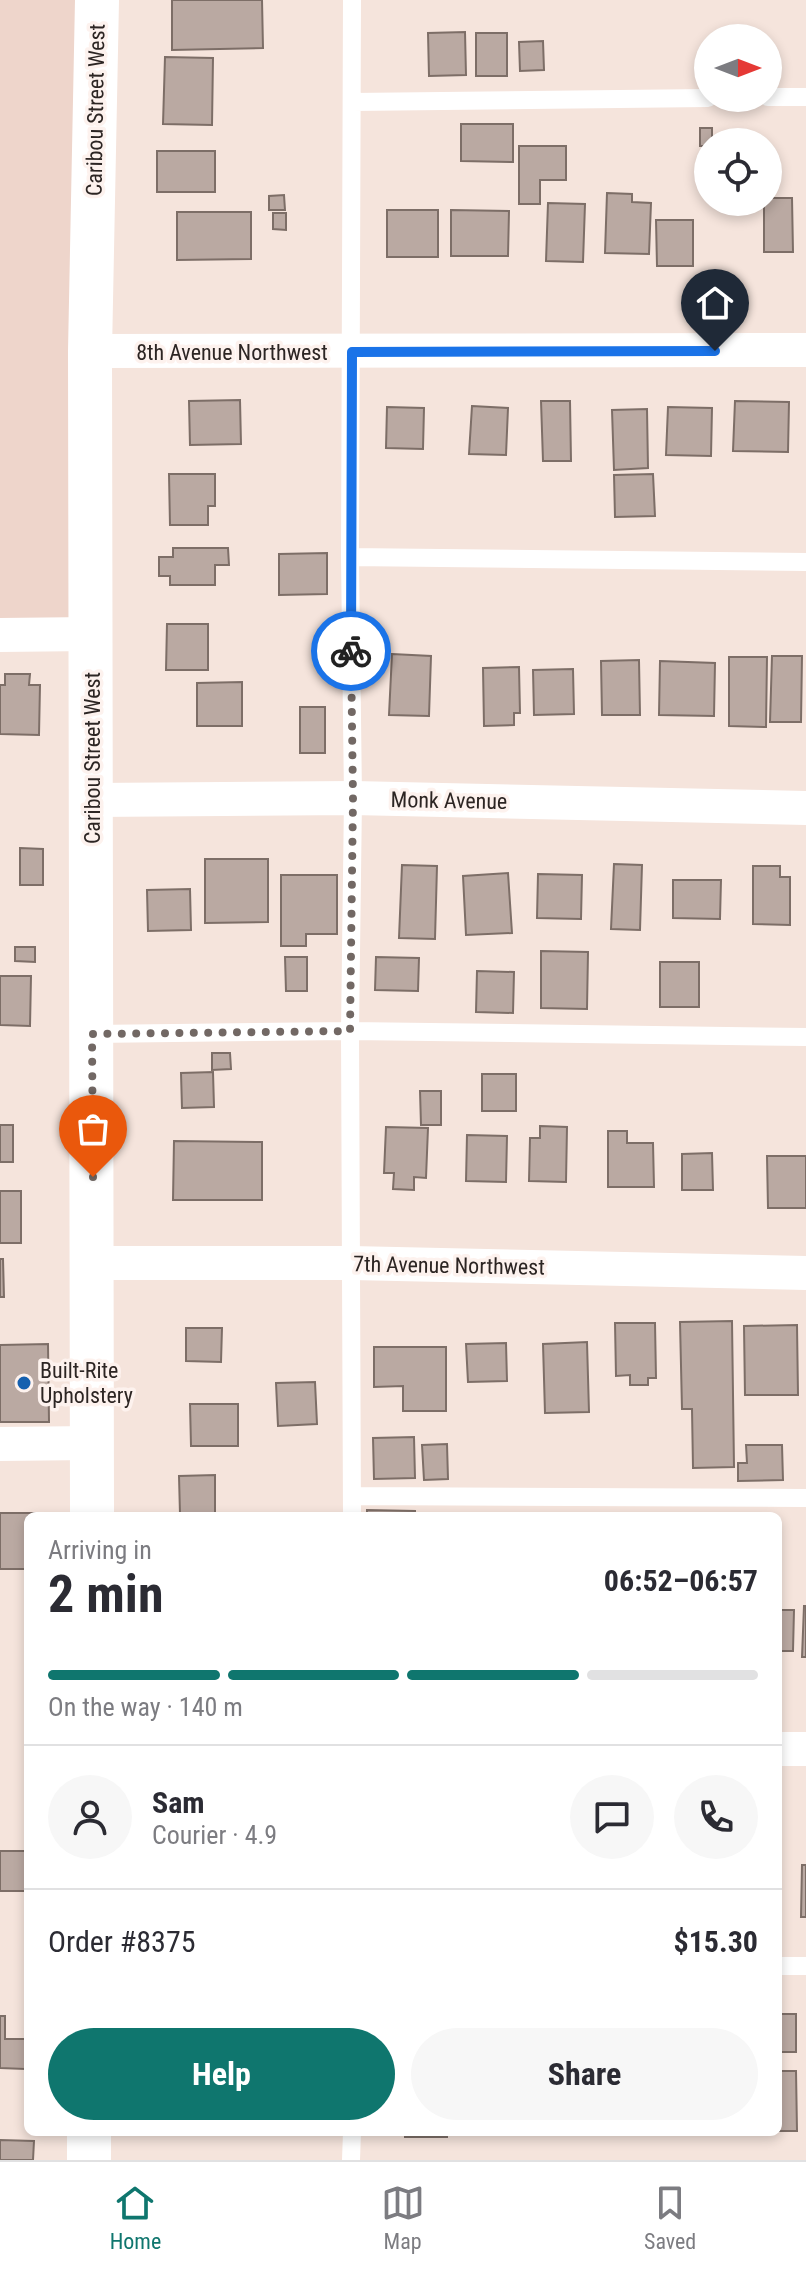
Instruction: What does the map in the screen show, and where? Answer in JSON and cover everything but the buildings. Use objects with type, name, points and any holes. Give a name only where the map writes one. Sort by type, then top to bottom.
[{"type":"street","name":"Caribou Street West","points":[[92,1512],[90,351],[97,0]]},
{"type":"street","name":"8th Avenue Northwest","points":[[90,351],[806,350]]},
{"type":"street","points":[[0,635],[91,634]]},
{"type":"street","name":"Monk Avenue","points":[[93,800],[353,798],[806,808]]},
{"type":"street","name":"7th Avenue Northwest","points":[[93,1263],[351,1263],[806,1273]]},
{"type":"street","points":[[0,1444],[92,1443]]},
{"type":"street","points":[[782,1749],[806,1749]]},
{"type":"street","points":[[89,2136],[89,2160]]},
{"type":"lane","points":[[352,0],[352,1512]]},
{"type":"lane","points":[[782,97],[806,97]]},
{"type":"lane","points":[[352,102],[694,98]]},
{"type":"lane","points":[[350,557],[806,562]]},
{"type":"lane","points":[[92,1034],[350,1031],[806,1037]]},
{"type":"lane","points":[[352,1496],[806,1498]]},
{"type":"lane","points":[[782,1966],[806,1966]]},
{"type":"lane","points":[[351,2160],[352,2136]]},
{"type":"shaded area","points":[[0,0],[85,0],[91,634],[0,635]]},
{"type":"way so far","points":[[93,1177],[92,1034],[350,1031],[351,651]]},
{"type":"place","name":"Built-Rite Upholstery","points":[[24,1383]]},
{"type":"route","points":[[351,651],[352,352],[715,351]]}]
